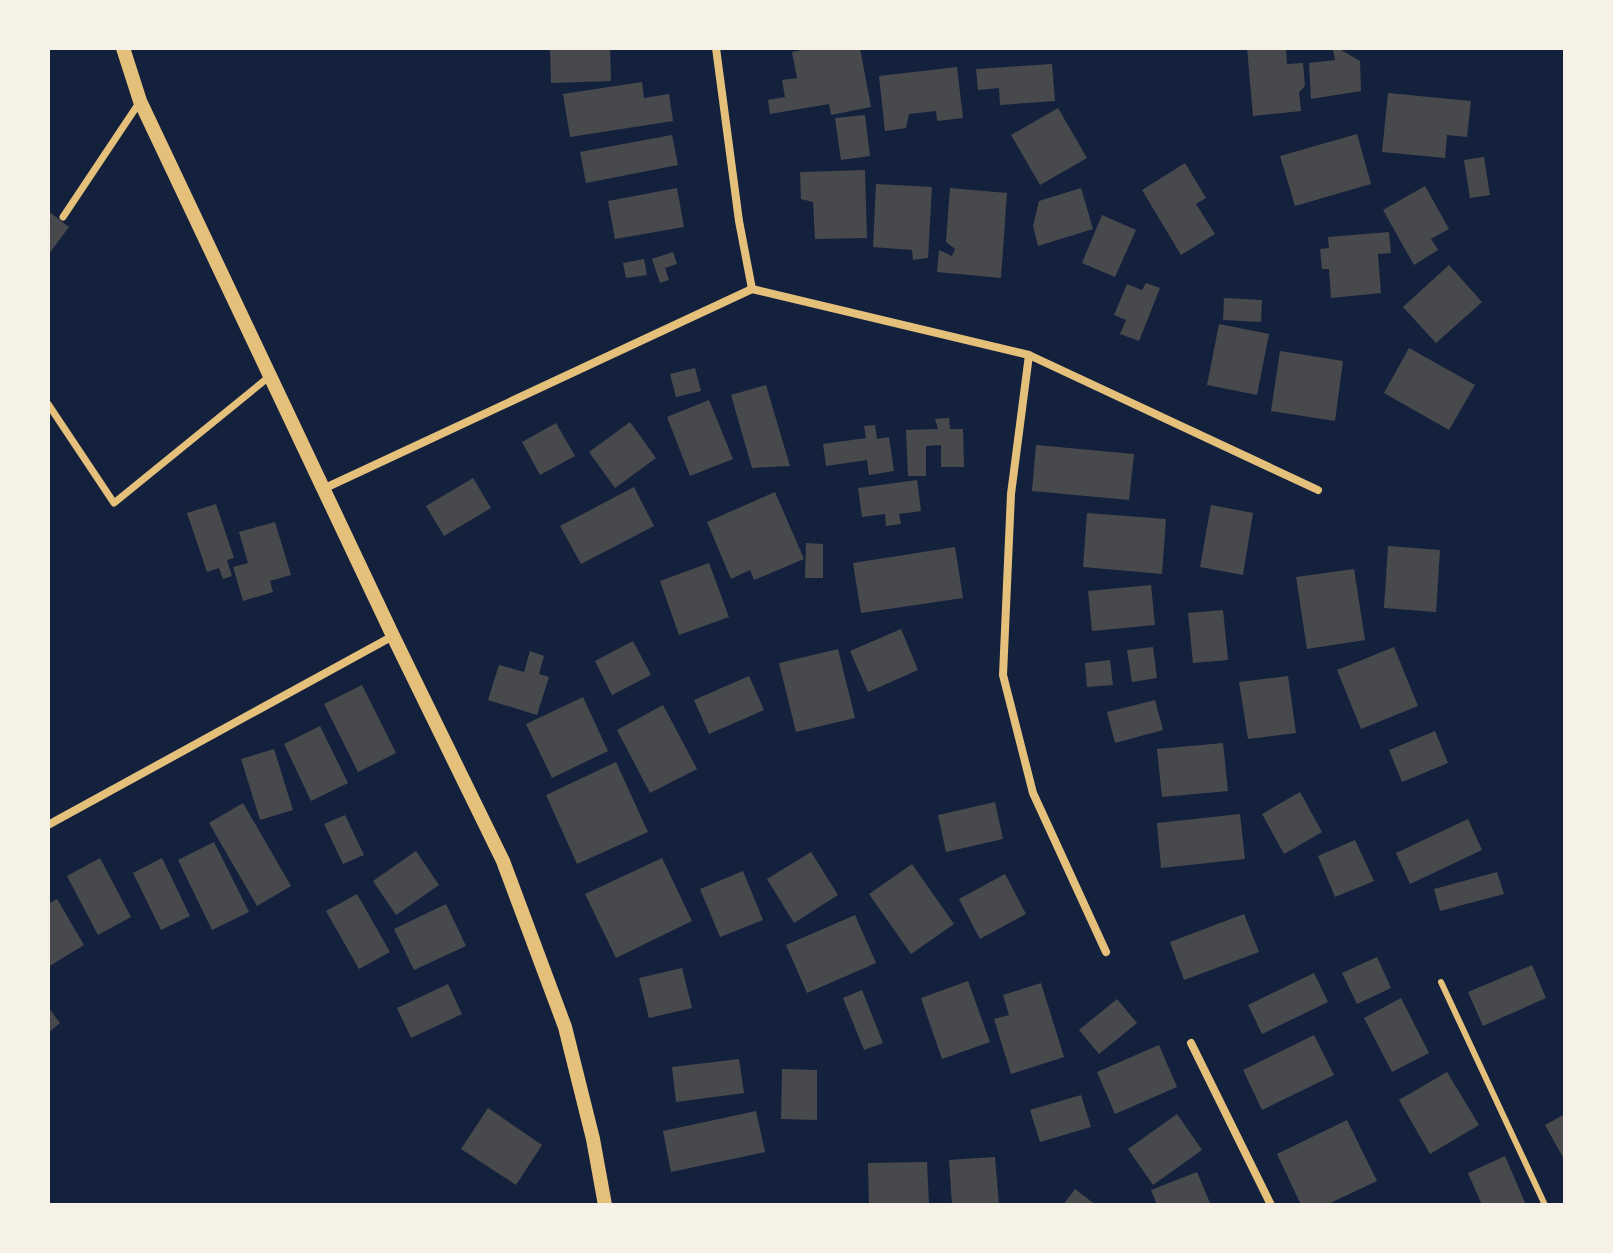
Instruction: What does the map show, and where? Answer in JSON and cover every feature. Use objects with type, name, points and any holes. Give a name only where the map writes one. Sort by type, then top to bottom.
[{"type":"street","points":[[123,48],[140,101],[503,861],[565,1027],[593,1139],[605,1205]]},
{"type":"street","points":[[716,48],[739,221],[752,289]]},
{"type":"street","points":[[63,217],[140,101]]},
{"type":"street","points":[[323,489],[752,289],[1029,355],[1318,490]]},
{"type":"street","points":[[1029,355],[1011,494],[1003,675],[1033,793],[1106,952]]},
{"type":"street","points":[[48,404],[114,503],[270,376]]},
{"type":"street","points":[[48,825],[393,636]]},
{"type":"street","points":[[1191,1043],[1271,1205]]},
{"type":"lane","points":[[1441,982],[1545,1205]]},
{"type":"building","points":[[550,48],[610,48],[611,81],[551,83]]},
{"type":"building","points":[[813,48],[860,48],[871,107],[831,115],[829,104],[770,114],[768,100],[785,97],[782,80],[797,78],[792,52]]},
{"type":"building","points":[[1247,48],[1286,48],[1287,64],[1303,63],[1305,86],[1299,92],[1301,111],[1253,116]]},
{"type":"building","points":[[1333,50],[1341,50],[1360,61],[1361,91],[1311,99],[1309,63],[1335,60]]},
{"type":"building","points":[[1052,64],[1055,101],[1000,105],[999,88],[978,90],[976,69]]},
{"type":"building","points":[[957,67],[963,118],[937,121],[936,111],[909,114],[906,128],[885,131],[879,76]]},
{"type":"building","points":[[642,82],[644,98],[669,94],[673,121],[570,137],[563,94]]},
{"type":"building","points":[[1388,93],[1471,101],[1467,137],[1447,135],[1445,158],[1382,152]]},
{"type":"building","points":[[1058,108],[1087,158],[1040,185],[1011,135]]},
{"type":"building","points":[[865,115],[870,156],[841,160],[835,118]]},
{"type":"building","points":[[1357,134],[1371,184],[1295,206],[1280,156]]},
{"type":"building","points":[[672,135],[678,165],[586,183],[580,152]]},
{"type":"building","points":[[1484,157],[1490,195],[1470,198],[1464,160]]},
{"type":"building","points":[[1185,163],[1206,198],[1196,204],[1215,234],[1181,255],[1142,190]]},
{"type":"building","points":[[865,170],[867,238],[815,239],[813,202],[801,199],[800,172]]},
{"type":"building","points":[[876,184],[932,187],[928,258],[913,260],[912,250],[873,247]]},
{"type":"building","points":[[1425,186],[1449,229],[1431,239],[1438,250],[1414,265],[1383,210]]},
{"type":"building","points":[[677,188],[684,227],[615,239],[608,201]]},
{"type":"building","points":[[950,188],[1007,193],[1001,278],[937,272],[939,250],[952,256],[955,249],[946,242]]},
{"type":"building","points":[[1081,188],[1093,229],[1038,246],[1033,226],[1039,201]]},
{"type":"building","points":[[48,211],[69,227],[48,255]]},
{"type":"building","points":[[1102,215],[1136,230],[1115,277],[1082,263]]},
{"type":"building","points":[[1389,232],[1391,253],[1378,254],[1381,293],[1331,298],[1329,269],[1322,269],[1320,249],[1329,248],[1328,237]]},
{"type":"building","points":[[673,252],[677,264],[665,268],[669,280],[660,283],[652,259]]},
{"type":"building","points":[[644,259],[647,275],[626,278],[623,263]]},
{"type":"building","points":[[1449,265],[1482,302],[1436,343],[1403,307]]},
{"type":"building","points":[[1146,283],[1160,288],[1139,341],[1120,334],[1126,320],[1114,315],[1127,284],[1142,290]]},
{"type":"building","points":[[1224,298],[1262,300],[1261,322],[1223,320]]},
{"type":"building","points":[[1219,324],[1269,334],[1257,395],[1207,385]]},
{"type":"building","points":[[1409,348],[1475,385],[1449,430],[1384,393]]},
{"type":"building","points":[[1280,351],[1343,361],[1335,421],[1271,411]]},
{"type":"building","points":[[695,368],[701,391],[676,397],[670,374]]},
{"type":"building","points":[[766,385],[790,466],[752,468],[731,395]]},
{"type":"building","points":[[709,400],[733,459],[690,476],[667,417]]},
{"type":"building","points":[[949,418],[950,429],[963,429],[964,467],[941,467],[941,445],[926,446],[926,476],[908,476],[906,430],[938,429],[935,419]]},
{"type":"building","points":[[630,422],[656,458],[615,488],[589,452]]},
{"type":"building","points":[[556,423],[575,456],[540,475],[522,442]]},
{"type":"building","points":[[875,425],[877,439],[889,437],[894,471],[869,475],[867,460],[826,466],[823,444],[866,438],[864,426]]},
{"type":"building","points":[[1036,445],[1134,454],[1129,500],[1032,491]]},
{"type":"building","points":[[473,478],[491,508],[444,536],[426,506]]},
{"type":"building","points":[[917,480],[921,511],[899,514],[901,524],[886,526],[885,514],[862,517],[858,488]]},
{"type":"building","points":[[634,487],[654,526],[581,564],[560,526]]},
{"type":"building","points":[[775,492],[804,559],[754,580],[750,570],[731,579],[707,522]]},
{"type":"building","points":[[216,504],[234,558],[227,560],[232,576],[223,579],[219,568],[207,572],[187,513]]},
{"type":"building","points":[[1211,505],[1253,513],[1243,575],[1200,567]]},
{"type":"building","points":[[1087,513],[1166,519],[1162,574],[1083,567]]},
{"type":"building","points":[[275,522],[291,575],[270,581],[273,592],[243,601],[233,567],[248,563],[239,532]]},
{"type":"building","points":[[806,543],[823,544],[823,578],[805,578]]},
{"type":"building","points":[[1388,546],[1440,550],[1436,612],[1384,608]]},
{"type":"building","points":[[955,547],[963,598],[861,613],[853,563]]},
{"type":"building","points":[[709,563],[729,617],[679,635],[660,581]]},
{"type":"building","points":[[1354,569],[1365,640],[1307,649],[1296,577]]},
{"type":"building","points":[[1151,585],[1155,625],[1092,631],[1088,591]]},
{"type":"building","points":[[1223,610],[1228,660],[1193,663],[1188,613]]},
{"type":"building","points":[[901,629],[918,670],[868,692],[850,651]]},
{"type":"building","points":[[633,641],[651,675],[612,695],[595,661]]},
{"type":"building","points":[[1153,647],[1157,678],[1132,682],[1127,650]]},
{"type":"building","points":[[1394,647],[1418,706],[1361,729],[1337,670]]},
{"type":"building","points":[[838,649],[855,718],[796,732],[779,663]]},
{"type":"building","points":[[530,651],[544,656],[539,674],[549,677],[537,715],[488,700],[499,665],[524,672]]},
{"type":"building","points":[[1110,660],[1113,685],[1087,687],[1085,663]]},
{"type":"building","points":[[749,676],[764,710],[709,734],[694,700]]},
{"type":"building","points":[[1288,676],[1296,733],[1248,739],[1239,682]]},
{"type":"building","points":[[362,685],[396,753],[358,772],[324,704]]},
{"type":"building","points":[[583,697],[608,751],[552,778],[526,724]]},
{"type":"building","points":[[1155,700],[1163,730],[1115,743],[1107,712]]},
{"type":"building","points":[[663,705],[697,769],[650,793],[617,730]]},
{"type":"building","points":[[320,726],[348,783],[311,801],[284,744]]},
{"type":"building","points":[[1435,731],[1448,763],[1402,782],[1389,750]]},
{"type":"building","points":[[1223,743],[1228,791],[1162,797],[1157,749]]},
{"type":"building","points":[[274,749],[293,810],[260,820],[241,759]]},
{"type":"building","points":[[616,762],[648,832],[577,864],[546,795]]},
{"type":"building","points":[[1300,792],[1322,832],[1284,854],[1262,814]]},
{"type":"building","points":[[995,802],[1003,839],[946,852],[938,815]]},
{"type":"building","points":[[243,803],[291,886],[257,906],[209,823]]},
{"type":"building","points":[[1240,814],[1245,859],[1161,868],[1157,823]]},
{"type":"building","points":[[345,815],[364,855],[343,864],[324,824]]},
{"type":"building","points":[[1468,819],[1482,850],[1410,884],[1396,853]]},
{"type":"building","points":[[1355,840],[1374,881],[1335,897],[1318,856]]},
{"type":"building","points":[[214,842],[249,912],[212,930],[178,860]]},
{"type":"building","points":[[416,851],[439,885],[396,915],[373,881]]},
{"type":"building","points":[[811,852],[838,895],[794,923],[767,879]]},
{"type":"building","points":[[100,858],[131,917],[98,935],[67,876]]},
{"type":"building","points":[[162,858],[190,916],[161,930],[133,873]]},
{"type":"building","points":[[662,858],[692,921],[616,958],[585,894]]},
{"type":"building","points":[[912,864],[954,924],[911,954],[869,894]]},
{"type":"building","points":[[743,871],[763,920],[720,937],[700,889]]},
{"type":"building","points":[[1497,872],[1504,894],[1440,911],[1434,889]]},
{"type":"building","points":[[1005,874],[1026,914],[980,939],[959,899]]},
{"type":"building","points":[[357,894],[390,952],[359,969],[326,911]]},
{"type":"building","points":[[57,899],[84,945],[48,967],[48,904]]},
{"type":"building","points":[[446,904],[466,946],[414,970],[394,929]]},
{"type":"building","points":[[1244,914],[1259,952],[1184,980],[1170,942]]},
{"type":"building","points":[[855,915],[876,963],[807,993],[786,945]]},
{"type":"building","points":[[1377,957],[1391,988],[1357,1004],[1342,973]]},
{"type":"building","points":[[1532,965],[1546,998],[1483,1026],[1468,992]]},
{"type":"building","points":[[682,968],[692,1008],[649,1018],[639,978]]},
{"type":"building","points":[[1314,973],[1328,1002],[1262,1034],[1248,1005]]},
{"type":"building","points":[[968,981],[990,1042],[942,1059],[921,998]]},
{"type":"building","points":[[1041,983],[1064,1057],[1011,1074],[994,1019],[1009,1015],[1003,995]]},
{"type":"building","points":[[448,984],[462,1014],[411,1038],[397,1008]]},
{"type":"building","points":[[862,990],[883,1043],[864,1050],[843,998]]},
{"type":"building","points":[[1401,998],[1429,1053],[1392,1072],[1364,1018]]},
{"type":"building","points":[[1117,999],[1137,1023],[1099,1054],[1079,1030]]},
{"type":"building","points":[[48,1007],[60,1023],[48,1033]]},
{"type":"building","points":[[1314,1035],[1334,1075],[1262,1110],[1243,1070]]},
{"type":"building","points":[[1159,1045],[1177,1087],[1115,1114],[1097,1072]]},
{"type":"building","points":[[739,1059],[744,1093],[676,1102],[672,1067]]},
{"type":"building","points":[[782,1069],[817,1070],[817,1120],[781,1119]]},
{"type":"building","points":[[1447,1072],[1479,1125],[1430,1154],[1399,1100]]},
{"type":"building","points":[[1081,1095],[1091,1127],[1040,1142],[1030,1110]]},
{"type":"building","points":[[488,1108],[542,1145],[516,1185],[461,1149]]},
{"type":"building","points":[[756,1111],[765,1152],[671,1172],[663,1131]]},
{"type":"building","points":[[1177,1114],[1202,1150],[1153,1185],[1128,1149]]},
{"type":"building","points":[[1565,1114],[1565,1161],[1545,1125]]},
{"type":"building","points":[[1347,1120],[1377,1181],[1326,1205],[1301,1205],[1277,1154]]},
{"type":"building","points":[[1505,1156],[1526,1205],[1482,1205],[1468,1173]]},
{"type":"building","points":[[995,1157],[999,1205],[952,1205],[949,1160]]},
{"type":"building","points":[[927,1162],[929,1205],[869,1205],[868,1163]]},
{"type":"building","points":[[1197,1172],[1210,1203],[1157,1205],[1151,1190]]},
{"type":"building","points":[[1075,1189],[1096,1205],[1063,1205]]}]
